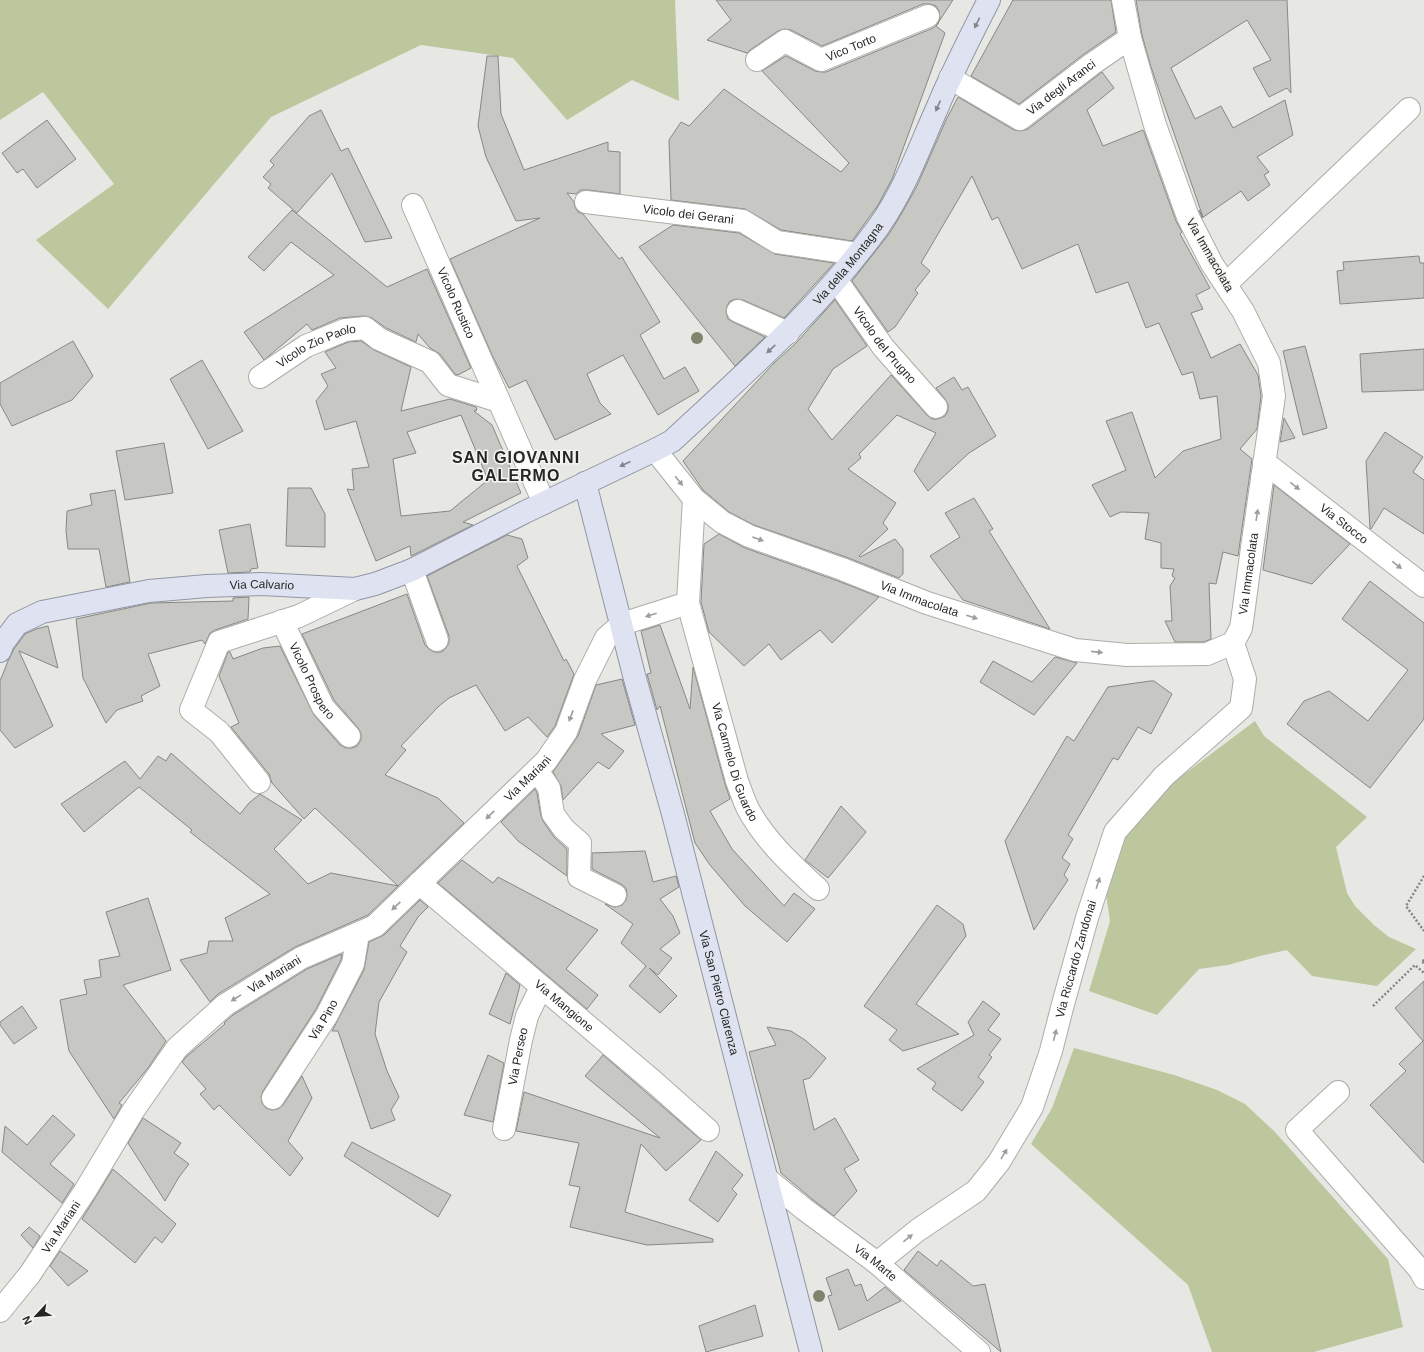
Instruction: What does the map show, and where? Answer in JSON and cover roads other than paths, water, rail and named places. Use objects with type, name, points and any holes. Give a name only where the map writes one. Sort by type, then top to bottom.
[{"type":"main road","name":"Via della Montagna","points":[[585,483],[663,446],[788,332],[836,281],[880,225],[904,182],[950,78],[989,0]]},
{"type":"main road","name":"Via Calvario","points":[[1,644],[17,624],[42,612],[149,591],[262,584],[355,590],[412,570],[585,483]]},
{"type":"main road","name":"Via San Pietro Clarenza","points":[[585,483],[673,814],[811,1352]]},
{"type":"street","name":"Via Immacolata","points":[[663,446],[694,499],[722,522],[749,536],[842,569],[927,603],[1075,650],[1127,655],[1207,654],[1233,643],[1241,628],[1274,396],[1269,363],[1243,311],[1212,264],[1188,217],[1155,125],[1130,38],[1123,0]]},
{"type":"street","name":"Vico Torto","points":[[757,60],[784,41],[821,60],[928,16]]},
{"type":"street","name":"Via degli Aranci","points":[[950,78],[1020,119],[1092,64],[1130,38]]},
{"type":"street","points":[[1226,284],[1410,109]]},
{"type":"street","name":"Vicolo dei Gerani","points":[[586,202],[743,221],[777,242],[857,254]]},
{"type":"street","name":"Vicolo Rustico","points":[[413,205],[499,401],[535,507]]},
{"type":"street","name":"Vicolo del Prugno","points":[[836,281],[883,347],[936,407]]},
{"type":"street","points":[[738,311],[788,332]]},
{"type":"street","name":"Vicolo Zio Paolo","points":[[260,377],[306,346],[345,330],[365,328],[379,339],[430,362],[448,385],[499,401]]},
{"type":"street","name":"Via Stocco","points":[[1264,462],[1424,586]]},
{"type":"street","name":"Via Carmelo Di Guardo","points":[[694,499],[689,607],[737,780],[747,807],[760,828],[793,866],[818,889]]},
{"type":"street","points":[[412,570],[437,640]]},
{"type":"street","points":[[259,782],[219,732],[191,710],[219,642],[299,616],[355,590]]},
{"type":"street","points":[[623,629],[689,607]]},
{"type":"street","name":"Vicolo Prospero","points":[[282,621],[324,707],[349,736]]},
{"type":"street","name":"Via Mariani","points":[[0,1311],[30,1274],[85,1191],[133,1111],[177,1048],[225,1005],[301,958],[375,926],[546,761],[566,732],[585,680],[606,638],[623,629]]},
{"type":"street","name":"Via Riccardo Zandonai","points":[[877,1263],[918,1230],[976,1192],[999,1162],[1032,1107],[1052,1051],[1063,1004],[1087,918],[1115,832],[1164,776],[1241,708],[1245,679],[1233,643]]},
{"type":"street","points":[[537,770],[549,788],[553,814],[564,829],[580,843],[579,877],[615,895]]},
{"type":"street","name":"Via Mangione","points":[[419,883],[654,1082],[708,1130]]},
{"type":"street","name":"Via Pino","points":[[273,1098],[327,1015],[353,964],[358,934]]},
{"type":"street","name":"Via Perseo","points":[[504,1129],[527,1016],[541,987]]},
{"type":"street","points":[[1338,1092],[1297,1130],[1420,1270],[1424,1278]]},
{"type":"street","name":"Via Marte","points":[[767,1179],[804,1209],[877,1263],[979,1352]]},
{"type":"district","name":"SAN GIOVANNI GALERMO","points":[[516,466]]}]
